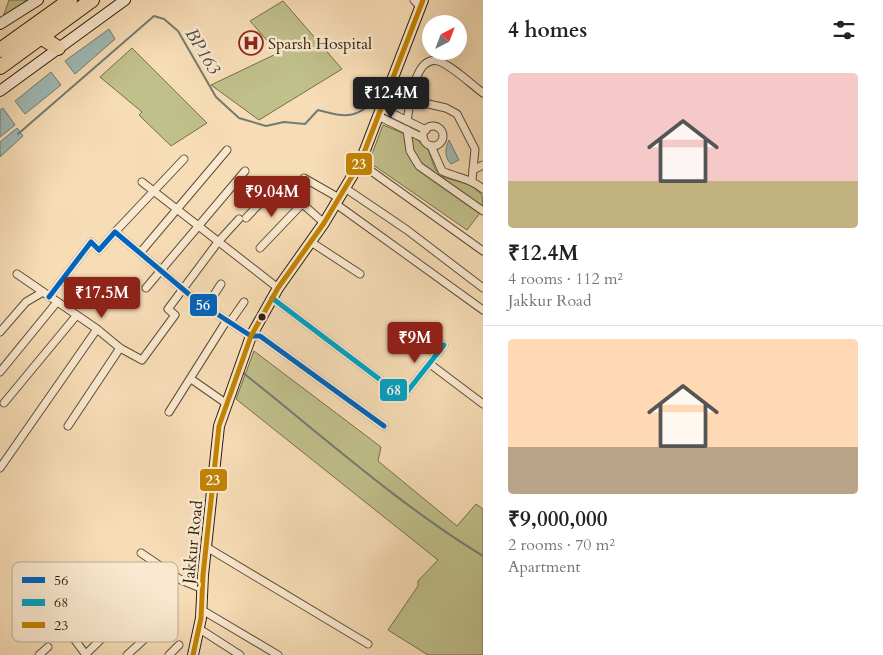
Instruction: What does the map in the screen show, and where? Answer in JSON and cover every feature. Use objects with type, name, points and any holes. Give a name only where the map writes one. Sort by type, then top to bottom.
[{"type":"highway","points":[[0,50],[70,0]]},
{"type":"highway","points":[[0,67],[92,0]]},
{"type":"highway","points":[[41,37],[58,48]]},
{"type":"street","points":[[0,24],[38,0]]},
{"type":"street","points":[[0,91],[125,0]]},
{"type":"street","name":"Jakkur Road","points":[[193,655],[202,610],[219,426],[251,336],[278,288],[324,223],[360,163],[419,3]]},
{"type":"street","points":[[407,120],[417,73],[424,64],[434,60],[442,62],[483,93]]},
{"type":"street","points":[[411,100],[446,108],[457,114],[475,150],[472,180]]},
{"type":"street","points":[[380,112],[407,120],[426,130],[436,127],[442,133],[442,142],[438,146],[431,146],[423,138],[380,112]]},
{"type":"street","points":[[407,130],[410,151],[419,166],[483,211]]},
{"type":"street","points":[[423,138],[426,130]]},
{"type":"street","points":[[475,150],[483,145]]},
{"type":"street","points":[[431,146],[442,171],[472,180],[483,189]]},
{"type":"street","points":[[140,253],[227,150]]},
{"type":"street","points":[[0,332],[26,302],[46,294],[91,242],[100,250],[184,158]]},
{"type":"street","points":[[360,163],[483,251]]},
{"type":"street","points":[[473,170],[483,165]]},
{"type":"street","points":[[146,288],[245,171]]},
{"type":"street","points":[[304,178],[338,201],[483,310]]},
{"type":"street","points":[[142,182],[197,227],[278,288]]},
{"type":"street","points":[[17,274],[97,329],[120,348],[142,360],[175,315],[168,309],[218,242],[279,183],[324,223]]},
{"type":"street","points":[[346,188],[407,230],[483,288]]},
{"type":"street","points":[[260,248],[302,204]]},
{"type":"street","points":[[115,232],[182,289],[251,336],[260,336],[384,426]]},
{"type":"street","points":[[311,242],[360,274]]},
{"type":"street","points":[[206,306],[221,284]]},
{"type":"street","points":[[272,298],[404,397],[444,345]]},
{"type":"street","points":[[0,372],[56,302]]},
{"type":"street","points":[[169,412],[228,321],[244,302]]},
{"type":"street","points":[[4,403],[76,316]]},
{"type":"street","points":[[0,468],[97,329]]},
{"type":"street","points":[[68,426],[120,348]]},
{"type":"street","points":[[430,364],[483,404]]},
{"type":"street","points":[[191,379],[227,404]]},
{"type":"street","points":[[208,548],[368,644]]},
{"type":"street","points":[[141,553],[154,562]]},
{"type":"street","points":[[178,579],[203,590]]},
{"type":"street","points":[[202,610],[278,655]]},
{"type":"street","points":[[198,628],[238,654]]},
{"type":"street","points":[[77,642],[86,654],[98,642]]},
{"type":"street","points":[[127,655],[141,642]]},
{"type":"street","points":[[169,655],[179,645]]},
{"type":"street","points":[[39,655],[48,647]]},
{"type":"green space","points":[[9,0],[29,0],[3,17]]},
{"type":"green space","points":[[283,1],[342,69],[259,120],[211,85],[278,53],[250,21]]},
{"type":"green space","points":[[132,48],[207,123],[171,146],[139,115],[142,112],[100,77]]},
{"type":"green space","points":[[383,125],[415,138],[428,149],[435,169],[443,177],[471,185],[482,195],[483,209],[467,230],[369,162]]},
{"type":"green space","points":[[254,351],[381,447],[378,461],[457,526],[476,504],[483,509],[483,655],[428,655],[388,630],[418,586],[418,581],[438,560],[236,399]]},
{"type":"water","points":[[109,29],[115,39],[75,74],[65,61]]},
{"type":"water","points":[[51,72],[61,85],[25,114],[15,101]]},
{"type":"water","points":[[3,108],[15,125],[0,137],[0,110]]},
{"type":"water","points":[[17,128],[23,136],[0,157],[0,142]]},
{"type":"water","points":[[449,140],[459,160],[451,164],[447,159],[446,153]]},
{"type":"waterway","name":"BP163","points":[[18,134],[154,16],[164,19],[178,31],[216,97],[239,118],[266,126],[284,122],[305,124],[318,110],[351,115],[364,109],[379,97]]},
{"type":"waterway","points":[[242,372],[390,491],[483,556]]},
{"type":"transit line","name":"23","points":[[193,655],[201,618],[203,575],[219,426],[251,336],[278,288],[324,223],[360,163],[423,0]]},
{"type":"transit line","name":"56","points":[[49,297],[91,242],[99,250],[115,232],[197,301],[251,336],[260,336],[384,426]]},
{"type":"transit line","name":"68","points":[[272,298],[403,397],[444,345]]},
{"type":"place","name":"Sparsh Hospital","points":[[251,43]]}]
